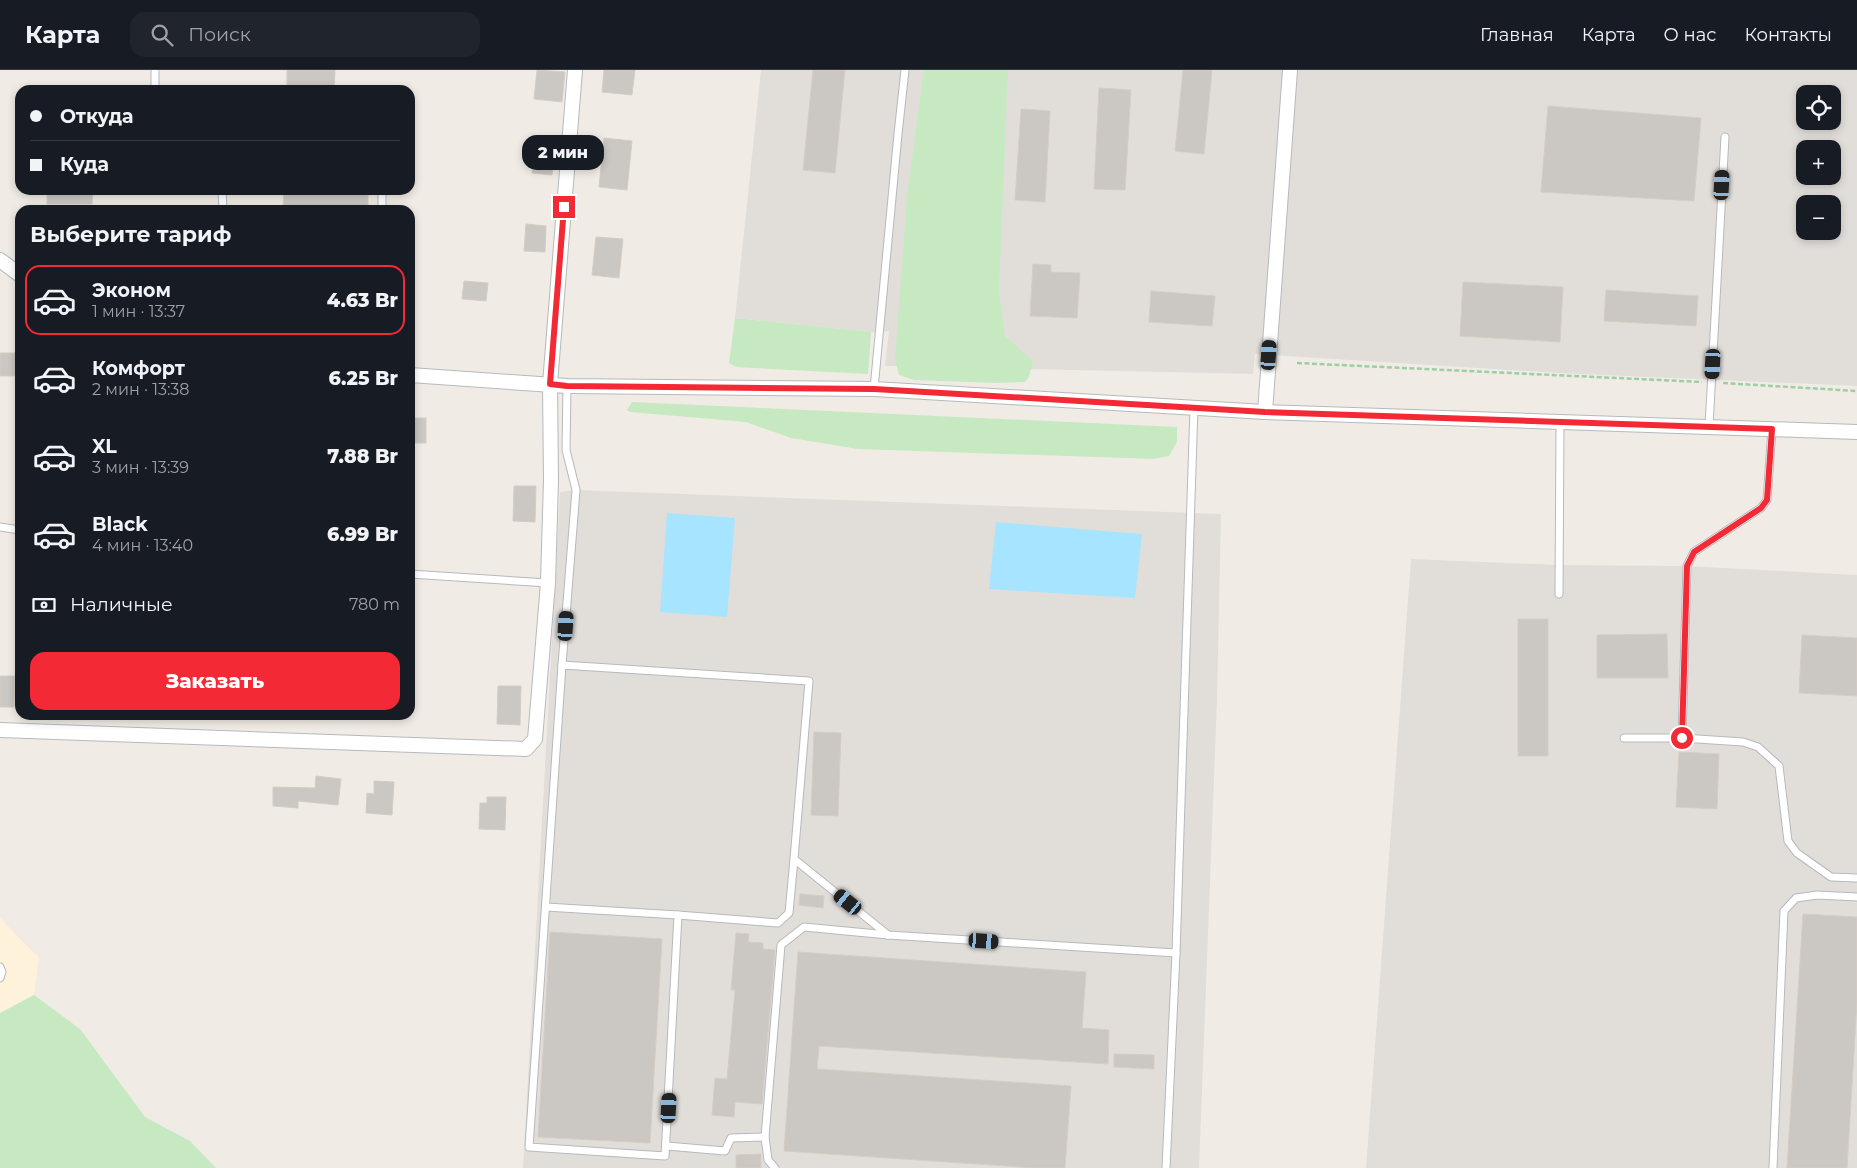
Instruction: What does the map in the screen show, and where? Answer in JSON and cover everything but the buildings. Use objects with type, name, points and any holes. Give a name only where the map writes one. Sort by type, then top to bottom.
[{"type":"street","points":[[0,730],[526,749],[535,739],[548,583],[551,480],[550,384],[575,70]]},
{"type":"street","points":[[1265,412],[1290,70]]},
{"type":"street","points":[[0,260],[15,271]]},
{"type":"street","points":[[415,375],[567,386],[874,389],[1265,412],[1857,432]]},
{"type":"lane","points":[[155,70],[155,85]]},
{"type":"lane","points":[[874,389],[905,70]]},
{"type":"lane","points":[[1709,426],[1725,137]]},
{"type":"lane","points":[[567,386],[566,450],[576,490],[529,1147],[666,1156],[678,915]]},
{"type":"lane","points":[[1166,1168],[1176,953],[1194,408]]},
{"type":"lane","points":[[1559,594],[1560,422]]},
{"type":"lane","points":[[1682,738],[1687,566],[1694,552],[1761,508],[1767,500],[1772,429]]},
{"type":"lane","points":[[0,527],[15,529]]},
{"type":"lane","points":[[415,574],[548,583]]},
{"type":"lane","points":[[546,907],[778,923],[789,914],[809,681],[562,665]]},
{"type":"lane","points":[[1624,738],[1682,738],[1743,742],[1758,747],[1779,766],[1788,840],[1797,853],[1831,878],[1857,878]]},
{"type":"lane","points":[[794,859],[888,935]]},
{"type":"lane","points":[[1773,1168],[1784,911],[1796,898],[1817,895],[1857,897]]},
{"type":"lane","points":[[775,1168],[768,1160],[764,1137],[781,945],[804,927],[888,935],[1176,953]]},
{"type":"lane","points":[[0,967],[2,972],[0,978]]},
{"type":"lane","points":[[667,1146],[725,1151],[731,1138],[764,1137]]},
{"type":"path","points":[[1297,363],[1857,391]]},
{"type":"shaded area","points":[[761,70],[1857,70],[1857,386],[1558,373],[1255,354],[1253,374],[885,366],[889,331],[879,333],[735,318]]},
{"type":"shaded area","points":[[576,490],[1221,514],[1217,700],[1199,1168],[523,1168],[560,492]]},
{"type":"shaded area","points":[[1411,559],[1559,565],[1687,566],[1857,575],[1857,1168],[1366,1168]]},
{"type":"shaded area","points":[[0,918],[39,958],[34,995],[0,1013]]},
{"type":"green space","points":[[924,70],[1008,70],[999,291],[1005,336],[1033,361],[1029,377],[1025,382],[996,383],[914,380],[899,375],[895,360],[907,196]]},
{"type":"green space","points":[[735,318],[871,332],[868,374],[736,367],[729,363]]},
{"type":"green space","points":[[632,402],[1177,427],[1177,442],[1169,456],[1154,459],[858,449],[791,438],[746,422],[630,412],[627,410]]},
{"type":"green space","points":[[34,995],[80,1029],[145,1117],[190,1141],[216,1168],[0,1168],[0,1013]]},
{"type":"water","points":[[667,513],[735,518],[727,617],[660,612]]},
{"type":"water","points":[[996,522],[1142,534],[1135,598],[989,589]]},
{"type":"route","points":[[564,207],[550,384],[567,386],[874,389],[1265,412],[1772,429],[1767,500],[1761,508],[1694,552],[1687,566],[1682,738]]}]
